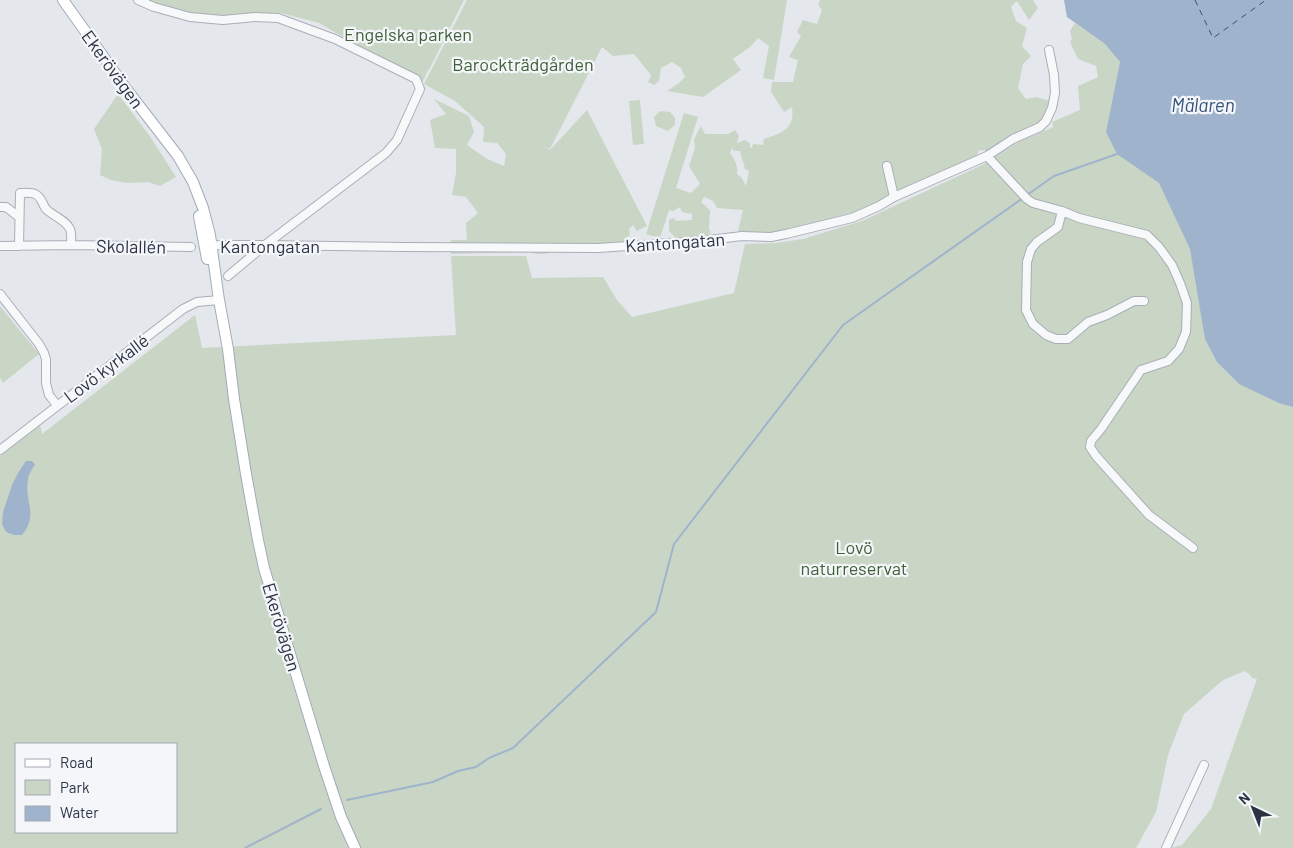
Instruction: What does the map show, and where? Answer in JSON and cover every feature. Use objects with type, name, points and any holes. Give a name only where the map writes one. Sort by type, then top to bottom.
[{"type":"main road","name":"Ekerövägen","points":[[63,0],[163,138],[188,185],[199,216],[208,246],[216,300],[228,349],[234,399],[264,568],[324,766],[341,816],[355,848]]},
{"type":"street","points":[[138,0],[154,7],[190,17],[223,20],[255,17],[278,18],[335,39],[416,79],[420,89],[397,140],[386,153],[265,245],[228,276]]},
{"type":"street","name":"Kantongatan","points":[[208,246],[598,248],[701,241],[742,236],[771,236],[852,218],[894,197],[987,156],[1013,139],[1040,127],[1046,121],[1052,108],[1055,93],[1049,50]]},
{"type":"street","points":[[987,156],[1025,197],[1038,205],[1062,211],[1079,218],[1147,235],[1172,265],[1186,303],[1186,332],[1179,349],[1168,361],[1141,370],[1122,400],[1091,441],[1090,447],[1150,515],[1193,548]]},
{"type":"street","points":[[886,166],[894,197]]},
{"type":"street","name":"Skolallén","points":[[19,246],[20,193],[34,193],[40,197],[44,207],[65,223],[70,230],[72,245]]},
{"type":"street","points":[[0,207],[6,207],[20,217]]},
{"type":"street","points":[[1062,211],[1058,227],[1031,248],[1027,262],[1026,310],[1034,324],[1046,335],[1056,340],[1068,339],[1088,322],[1107,315],[1134,300],[1144,301]]},
{"type":"street","name":"Skolallén","points":[[0,246],[191,247]]},
{"type":"street","points":[[0,294],[44,353],[46,383],[49,395],[58,405]]},
{"type":"street","name":"Lovö kyrkallé","points":[[0,450],[183,309],[198,302],[216,300]]},
{"type":"street","points":[[1166,848],[1204,765]]},
{"type":"green space","name":"Engelska parken","points":[[147,0],[464,0],[423,81],[353,44],[319,23],[281,13],[219,16],[166,9]]},
{"type":"green space","name":"Barockträdgården","points":[[467,0],[787,0],[774,80],[763,78],[769,46],[758,38],[750,47],[733,59],[741,70],[703,97],[667,91],[685,77],[681,68],[672,62],[661,68],[659,81],[654,85],[648,82],[651,75],[634,54],[613,56],[602,47],[550,149],[541,145],[550,150],[587,110],[647,226],[637,231],[633,225],[629,229],[630,235],[624,240],[624,250],[571,251],[563,253],[556,250],[541,254],[531,252],[451,254],[451,240],[467,240],[466,223],[478,213],[466,197],[452,195],[456,173],[456,149],[435,148],[430,120],[446,114],[434,99],[469,116],[474,132],[467,145],[487,159],[504,166],[506,154],[497,143],[483,142],[484,127],[455,101],[424,84]]},
{"type":"green space","points":[[820,0],[1033,0],[1038,8],[1029,20],[1017,1],[1011,7],[1016,21],[1027,28],[1022,46],[1031,56],[1023,64],[1018,88],[1026,99],[1036,97],[1051,101],[1043,119],[991,151],[979,150],[976,160],[866,209],[802,228],[753,237],[738,231],[743,210],[717,208],[713,201],[704,197],[701,202],[710,210],[709,229],[711,233],[705,238],[678,240],[669,231],[669,220],[674,218],[676,221],[692,220],[692,214],[682,212],[680,207],[673,211],[669,210],[660,238],[646,234],[684,113],[698,117],[676,188],[691,193],[700,184],[689,166],[695,148],[694,140],[701,126],[705,134],[728,134],[735,130],[739,136],[737,143],[745,140],[750,143],[752,148],[753,144],[763,145],[764,139],[786,129],[791,120],[792,107],[784,112],[771,92],[772,82],[793,82],[798,60],[789,57],[801,36],[797,32],[803,20],[817,24],[822,10],[818,5]],"holes":[[[732,148],[734,151],[740,151],[745,169],[749,171],[746,186],[742,178],[737,174],[736,163],[730,153]]]},
{"type":"green space","name":"Lovö naturreservat","points":[[1293,0],[1293,848],[1171,848],[1182,845],[1211,809],[1257,679],[1252,678],[1245,671],[1223,680],[1184,714],[1168,755],[1156,812],[1136,848],[0,848],[0,456],[40,425],[42,434],[195,315],[202,348],[456,335],[451,256],[526,256],[532,278],[603,277],[617,300],[632,317],[734,293],[745,244],[776,243],[803,239],[862,221],[982,165],[1019,142],[1053,127],[1052,122],[1080,110],[1078,86],[1098,77],[1096,66],[1078,59],[1070,42],[1072,39],[1070,31],[1075,23],[1105,44],[1120,62],[1113,100]]},
{"type":"green space","points":[[118,94],[149,135],[176,177],[160,186],[148,182],[127,183],[111,180],[100,175],[102,149],[94,129]]},
{"type":"green space","points":[[640,100],[644,144],[633,145],[629,101]]},
{"type":"green space","points":[[660,111],[670,112],[675,118],[675,125],[668,131],[656,126],[654,117]]},
{"type":"green space","points":[[0,306],[39,354],[3,383],[0,378]]},
{"type":"water","name":"Mälaren","points":[[1064,0],[1293,0],[1293,407],[1279,403],[1239,384],[1217,362],[1205,339],[1190,249],[1159,183],[1117,154],[1106,132],[1120,62],[1105,44],[1067,17]]},
{"type":"water","points":[[26,461],[32,461],[35,465],[30,472],[27,488],[30,521],[22,535],[14,535],[6,532],[2,524],[3,512],[12,485]]},
{"type":"waterway","points":[[1027,195],[1054,176],[1117,154]]},
{"type":"waterway","points":[[347,800],[433,782],[458,771],[476,767],[489,758],[513,748],[656,612],[674,544],[843,325],[1023,198]]},
{"type":"waterway","points":[[245,848],[321,809]]},
{"type":"ferry route","points":[[1195,0],[1213,38],[1266,0]]}]
